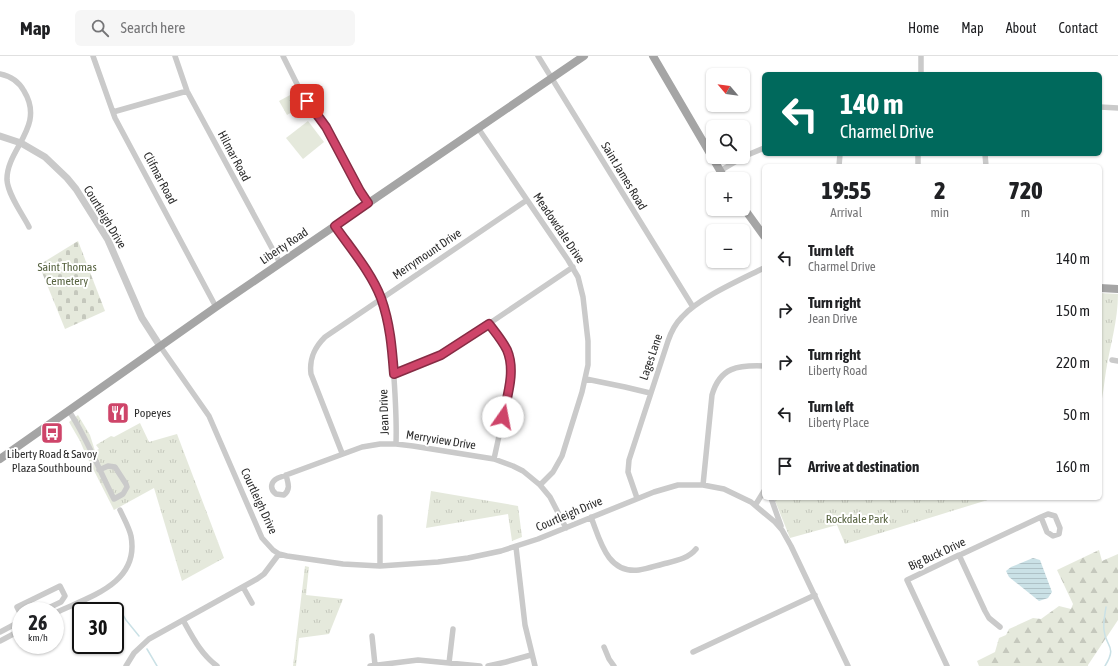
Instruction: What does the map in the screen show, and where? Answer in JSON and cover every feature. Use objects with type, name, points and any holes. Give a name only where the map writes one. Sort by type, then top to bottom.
[{"type":"main road","name":"Liberty Road","points":[[0,459],[216,307],[584,56]]},
{"type":"main road","points":[[653,56],[720,171]]},
{"type":"main road","points":[[750,216],[762,233]]},
{"type":"main road","points":[[1102,288],[1118,289]]},
{"type":"street","name":"Clifmar Road","points":[[93,56],[113,112],[216,307]]},
{"type":"street","name":"Hilmar Road","points":[[175,56],[187,91],[280,264]]},
{"type":"street","points":[[283,56],[299,88],[326,127],[368,203]]},
{"type":"street","name":"Saint James Road","points":[[538,56],[692,307]]},
{"type":"street","points":[[920,72],[921,56]]},
{"type":"street","points":[[0,74],[17,82],[30,103],[30,119],[28,128],[10,166],[7,181],[11,193],[29,227]]},
{"type":"street","points":[[113,112],[187,91]]},
{"type":"street","points":[[1102,107],[1118,108]]},
{"type":"street","name":"Meadowdale Drive","points":[[478,128],[573,267],[579,281],[583,297],[589,351],[586,379],[562,456],[553,472],[540,485]]},
{"type":"street","name":"Courtleigh Drive","points":[[0,136],[21,143],[45,157],[56,166],[76,190],[108,240],[142,318],[210,416],[262,538],[279,554],[344,564],[380,566],[431,563],[468,558],[516,547],[591,518],[637,498],[678,485],[703,485],[729,491],[756,504],[782,530]]},
{"type":"street","points":[[720,171],[762,149]]},
{"type":"street","name":"Merrymount Drive","points":[[342,453],[313,380],[310,366],[316,347],[325,337],[527,200]]},
{"type":"street","name":"Jean Drive","points":[[335,226],[370,277],[381,299],[390,330],[394,374],[396,444]]},
{"type":"street","points":[[394,374],[441,355],[573,267]]},
{"type":"street","name":"Lages Lane","points":[[637,498],[630,478],[628,466],[670,334],[680,318],[692,307],[706,298],[762,269]]},
{"type":"street","points":[[489,324],[507,351],[511,370],[510,384],[494,459]]},
{"type":"street","points":[[703,485],[712,396],[717,382],[726,372],[739,366],[762,366]]},
{"type":"street","points":[[586,379],[625,386],[650,393]]},
{"type":"street","points":[[69,411],[84,436],[99,470],[114,499],[123,494],[127,487],[115,467],[108,466],[99,470]]},
{"type":"street","name":"Merryview Drive","points":[[286,475],[342,453],[362,447],[396,444],[494,459],[523,471],[540,485],[550,497],[566,528]]},
{"type":"street","points":[[756,504],[762,494]]},
{"type":"street","points":[[772,500],[782,530],[815,596],[847,666]]},
{"type":"street","points":[[64,609],[105,589],[116,581],[124,572],[130,558],[132,543],[131,535],[120,510]]},
{"type":"street","points":[[380,517],[380,566]]},
{"type":"street","name":"Big Buck Drive","points":[[947,666],[907,580],[1041,517]]},
{"type":"street","points":[[591,518],[607,557],[617,566],[624,569],[639,570],[681,559],[692,554],[696,549]]},
{"type":"street","points":[[516,547],[525,625],[531,655],[535,666]]},
{"type":"street","points":[[126,666],[140,646],[159,633],[264,574],[279,554]]},
{"type":"street","points":[[959,556],[989,618],[1000,627]]},
{"type":"street","points":[[28,602],[60,586],[65,596],[61,602]]},
{"type":"street","points":[[243,587],[252,603]]},
{"type":"street","points":[[693,652],[815,596]]},
{"type":"street","points":[[183,620],[198,647],[210,661],[218,666]]},
{"type":"street","points":[[0,632],[12,626]]},
{"type":"street","points":[[449,663],[453,629]]},
{"type":"street","points":[[0,641],[12,635]]},
{"type":"street","points":[[372,636],[373,666],[418,660],[480,666]]},
{"type":"street","points":[[604,647],[614,666]]},
{"type":"street","points":[[488,666],[531,655]]},
{"type":"green space","points":[[292,94],[299,108],[287,115],[279,101]]},
{"type":"green space","points":[[308,121],[324,142],[303,159],[286,138]]},
{"type":"green space","name":"Saint Thomas Cemetery","points":[[78,241],[105,311],[65,329],[39,265]]},
{"type":"green space","points":[[1102,293],[1118,294],[1118,304],[1102,399]]},
{"type":"green space","points":[[78,415],[90,435],[95,451],[99,449],[96,445],[111,436],[114,437],[140,423],[149,442],[177,434],[224,558],[182,581],[154,488],[114,510],[69,422]]},
{"type":"green space","points":[[431,491],[518,506],[522,537],[512,541],[508,514],[426,528]]},
{"type":"green space","name":"Rockdale Park","points":[[775,500],[988,500],[845,544],[837,525],[790,538]]},
{"type":"green space","points":[[1099,550],[1102,561],[1118,554],[1118,620],[1088,666],[979,666],[977,661],[995,652],[999,638],[1006,635],[1009,629],[1033,618],[1041,619],[1059,606],[1071,609],[1073,604],[1057,570]]},
{"type":"green space","points":[[305,566],[309,567],[306,595],[343,599],[329,634],[299,638],[296,666],[293,666]]},
{"type":"water","points":[[1033,558],[1040,560],[1052,592],[1048,598],[1039,601],[1009,577],[1006,571],[1011,567]]},
{"type":"waterway","points":[[1105,666],[1109,659],[1111,650],[1106,640],[1104,630],[1106,607]]},
{"type":"waterway","points":[[124,616],[139,636]]},
{"type":"waterway","points":[[147,649],[157,666]]},
{"type":"place","name":"Popeyes","points":[[118,413]]},
{"type":"place","name":"Liberty Road & Savoy Plaza Southbound","points":[[52,433]]},
{"type":"route","points":[[307,101],[326,127],[368,203],[335,226],[370,277],[381,299],[390,330],[394,374],[441,355],[489,324],[504,344],[510,360],[511,379],[503,417]]}]
